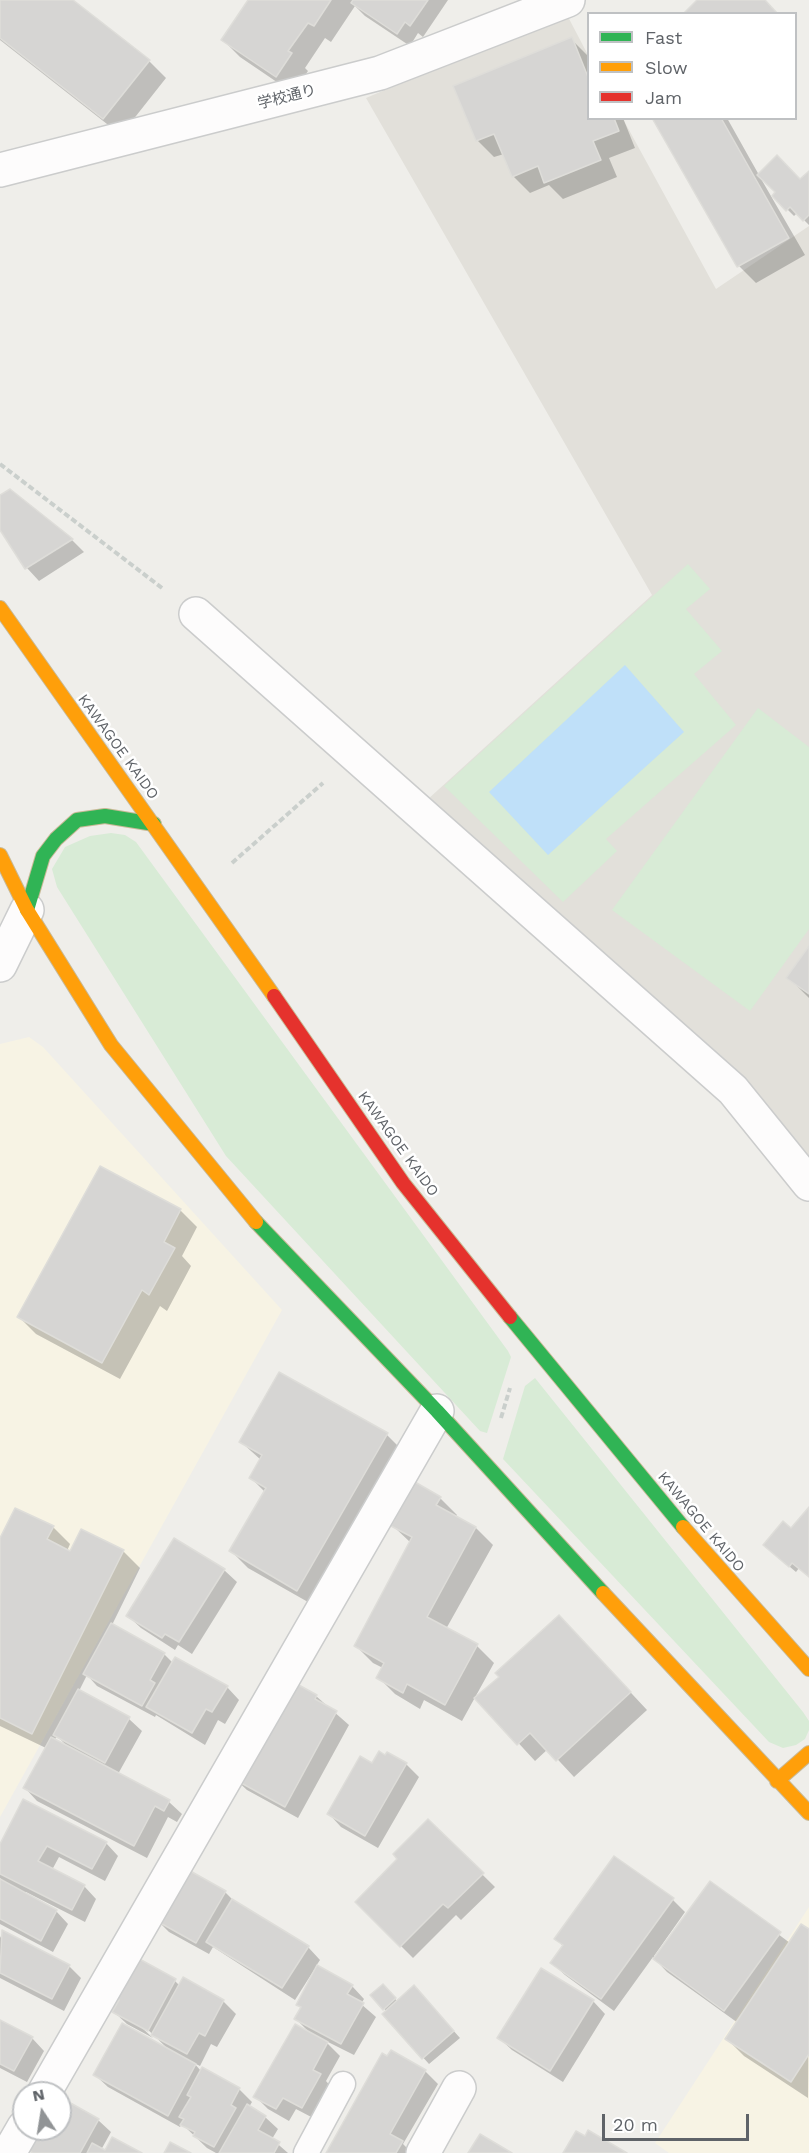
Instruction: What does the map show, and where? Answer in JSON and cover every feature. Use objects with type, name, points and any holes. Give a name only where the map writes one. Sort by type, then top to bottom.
[{"type":"highway","name":"KAWAGOE KAIDO","points":[[0,608],[154,824],[404,1183],[536,1350],[706,1554],[809,1669]]},
{"type":"highway","points":[[27,910],[43,856],[56,839],[77,820],[105,816],[154,824]]},
{"type":"highway","points":[[0,855],[27,910],[118,1054],[252,1217],[437,1411],[809,1813]]},
{"type":"highway","points":[[777,1781],[809,1753]]},
{"type":"street","name":"学校通り","points":[[0,170],[380,73],[567,0]]},
{"type":"street","points":[[196,614],[733,1090],[809,1184]]},
{"type":"street","points":[[0,964],[27,910]]},
{"type":"street","points":[[51,2081],[437,1411]]},
{"type":"street","points":[[423,2153],[459,2088]]},
{"type":"lane","points":[[306,2153],[343,2084]]},
{"type":"path","points":[[0,464],[196,614]]},
{"type":"path","points":[[229,866],[355,755]]},
{"type":"path","points":[[498,1428],[512,1384]]},
{"type":"shaded area","points":[[566,13],[587,53],[587,120],[624,120],[716,289],[809,226],[809,1160],[427,800],[652,595],[366,98]]},
{"type":"shaded area","points":[[29,1037],[43,1047],[282,1310],[0,1817],[0,1044]]},
{"type":"shaded area","points":[[809,1907],[809,2153],[669,2153],[655,2143]]},
{"type":"green space","points":[[688,564],[710,589],[686,609],[722,651],[694,674],[736,725],[606,839],[617,851],[563,902],[444,786]]},
{"type":"green space","points":[[758,708],[809,747],[809,929],[750,1011],[612,910]]},
{"type":"green space","points":[[111,833],[125,835],[136,842],[508,1351],[511,1357],[487,1433],[480,1431],[226,1156],[57,887],[52,869],[65,847],[90,836]]},
{"type":"green space","points":[[535,1378],[803,1712],[809,1721],[809,1730],[805,1739],[796,1745],[783,1748],[769,1742],[503,1459],[525,1386]]},
{"type":"water","points":[[625,665],[684,732],[548,855],[489,792]]},
{"type":"building","points":[[0,0],[73,0],[150,60],[103,119],[0,38]]},
{"type":"building","points":[[248,0],[331,0],[314,26],[308,23],[288,51],[292,53],[276,77],[221,40]]},
{"type":"building","points":[[353,0],[428,0],[410,26],[405,22],[397,34],[351,3]]},
{"type":"building","points":[[697,0],[765,0],[776,12],[685,12]]},
{"type":"building","points":[[572,37],[587,74],[587,120],[615,120],[619,131],[593,141],[601,160],[544,183],[538,166],[512,177],[494,134],[476,141],[453,86]]},
{"type":"building","points":[[653,120],[722,120],[789,238],[737,267]]},
{"type":"building","points":[[777,155],[800,179],[809,171],[809,215],[803,221],[790,207],[786,211],[772,196],[775,192],[757,175]]},
{"type":"building","points":[[10,489],[73,539],[25,569],[0,530],[0,495]]},
{"type":"building","points":[[809,946],[809,994],[786,978]]},
{"type":"building","points":[[100,1166],[181,1209],[164,1242],[175,1248],[149,1295],[142,1290],[102,1363],[17,1317]]},
{"type":"building","points":[[279,1372],[388,1433],[297,1591],[229,1551],[266,1488],[249,1478],[262,1455],[239,1442]]},
{"type":"building","points":[[415,1482],[441,1497],[436,1505],[476,1527],[427,1617],[478,1644],[445,1705],[407,1684],[403,1693],[376,1678],[384,1663],[354,1646],[412,1537],[391,1526]]},
{"type":"building","points":[[809,1507],[809,1577],[792,1563],[789,1567],[763,1545],[783,1521],[791,1528]]},
{"type":"building","points":[[15,1508],[54,1526],[47,1539],[70,1551],[81,1529],[124,1550],[32,1734],[0,1718],[0,1538]]},
{"type":"building","points":[[174,1538],[225,1569],[179,1642],[165,1634],[162,1638],[126,1616]]},
{"type":"building","points":[[559,1615],[631,1692],[556,1761],[530,1733],[517,1745],[474,1698],[499,1677],[495,1673]]},
{"type":"building","points":[[111,1623],[165,1653],[150,1680],[155,1683],[142,1706],[83,1674]]},
{"type":"building","points":[[175,1657],[228,1686],[212,1712],[206,1709],[192,1733],[146,1707]]},
{"type":"building","points":[[286,1678],[317,1695],[315,1699],[337,1711],[285,1807],[232,1778]]},
{"type":"building","points":[[78,1689],[130,1717],[105,1763],[53,1735]]},
{"type":"building","points":[[51,1737],[170,1800],[164,1811],[155,1806],[134,1846],[23,1788]]},
{"type":"building","points":[[379,1751],[385,1755],[387,1752],[407,1763],[365,1836],[327,1814],[360,1756],[372,1763]]},
{"type":"building","points":[[23,1799],[107,1842],[92,1869],[47,1846],[38,1861],[85,1885],[72,1910],[0,1874],[0,1844]]},
{"type":"building","points":[[428,1819],[484,1873],[448,1908],[443,1904],[400,1947],[355,1902],[397,1859],[393,1854]]},
{"type":"building","points":[[614,1856],[674,1898],[601,1999],[550,1963],[563,1945],[554,1939]]},
{"type":"building","points":[[185,1868],[226,1891],[196,1943],[155,1920]]},
{"type":"building","points":[[0,1879],[57,1910],[41,1941],[0,1919]]},
{"type":"building","points":[[710,1881],[781,1932],[724,2011],[653,1959]]},
{"type":"building","points":[[232,1899],[309,1946],[282,1988],[206,1942]]},
{"type":"building","points":[[801,1924],[809,1929],[809,2054],[791,2082],[725,2039]]},
{"type":"building","points":[[2,1930],[70,1965],[52,1999],[0,1973]]},
{"type":"building","points":[[134,1956],[176,1979],[148,2031],[112,2012],[119,2000],[112,1996]]},
{"type":"building","points":[[317,1965],[353,1985],[347,1994],[364,2003],[341,2044],[294,2019],[301,2007],[296,2005]]},
{"type":"building","points":[[541,1968],[594,2000],[550,2071],[497,2038]]},
{"type":"building","points":[[183,1977],[224,2000],[205,2036],[199,2033],[187,2054],[151,2035]]},
{"type":"building","points":[[383,1984],[396,1998],[383,2010],[370,1995]]},
{"type":"building","points":[[414,1985],[454,2031],[422,2059],[382,2014]]},
{"type":"building","points":[[0,2020],[33,2037],[14,2071],[0,2064]]},
{"type":"building","points":[[122,2023],[196,2064],[168,2116],[93,2075]]},
{"type":"building","points":[[295,2024],[328,2042],[313,2070],[321,2074],[302,2108],[283,2098],[276,2109],[253,2097]]},
{"type":"building","points":[[391,2050],[426,2070],[390,2134],[403,2141],[396,2153],[326,2153],[382,2053],[387,2056]]},
{"type":"building","points":[[202,2067],[240,2088],[231,2105],[236,2108],[214,2147],[193,2136],[195,2132],[180,2125],[184,2119],[179,2117],[191,2097],[187,2095]]},
{"type":"building","points":[[72,2104],[99,2119],[80,2153],[33,2153],[26,2149],[30,2141],[72,2141]]},
{"type":"building","points":[[247,2104],[266,2116],[258,2130],[280,2142],[274,2153],[219,2153]]},
{"type":"building","points":[[588,2130],[627,2153],[563,2153],[576,2131],[585,2136]]},
{"type":"building","points":[[480,2134],[512,2153],[468,2153]]},
{"type":"building","points":[[112,2137],[142,2153],[87,2153],[92,2143],[105,2150]]},
{"type":"building","points":[[170,2142],[191,2153],[164,2153]]},
{"type":"traffic: fast","points":[[27,910],[43,856],[56,839],[77,820],[105,816],[154,824]]},
{"type":"traffic: fast","points":[[256,1222],[437,1411],[603,1593]]},
{"type":"traffic: fast","points":[[510,1317],[683,1527]]},
{"type":"traffic: slow","points":[[0,608],[274,996]]},
{"type":"traffic: slow","points":[[0,855],[27,910],[111,1045],[256,1222]]},
{"type":"traffic: slow","points":[[683,1527],[809,1669]]},
{"type":"traffic: slow","points":[[603,1593],[809,1813]]},
{"type":"traffic: slow","points":[[777,1781],[809,1753]]},
{"type":"traffic: jam","points":[[274,996],[403,1183],[510,1317]]}]
